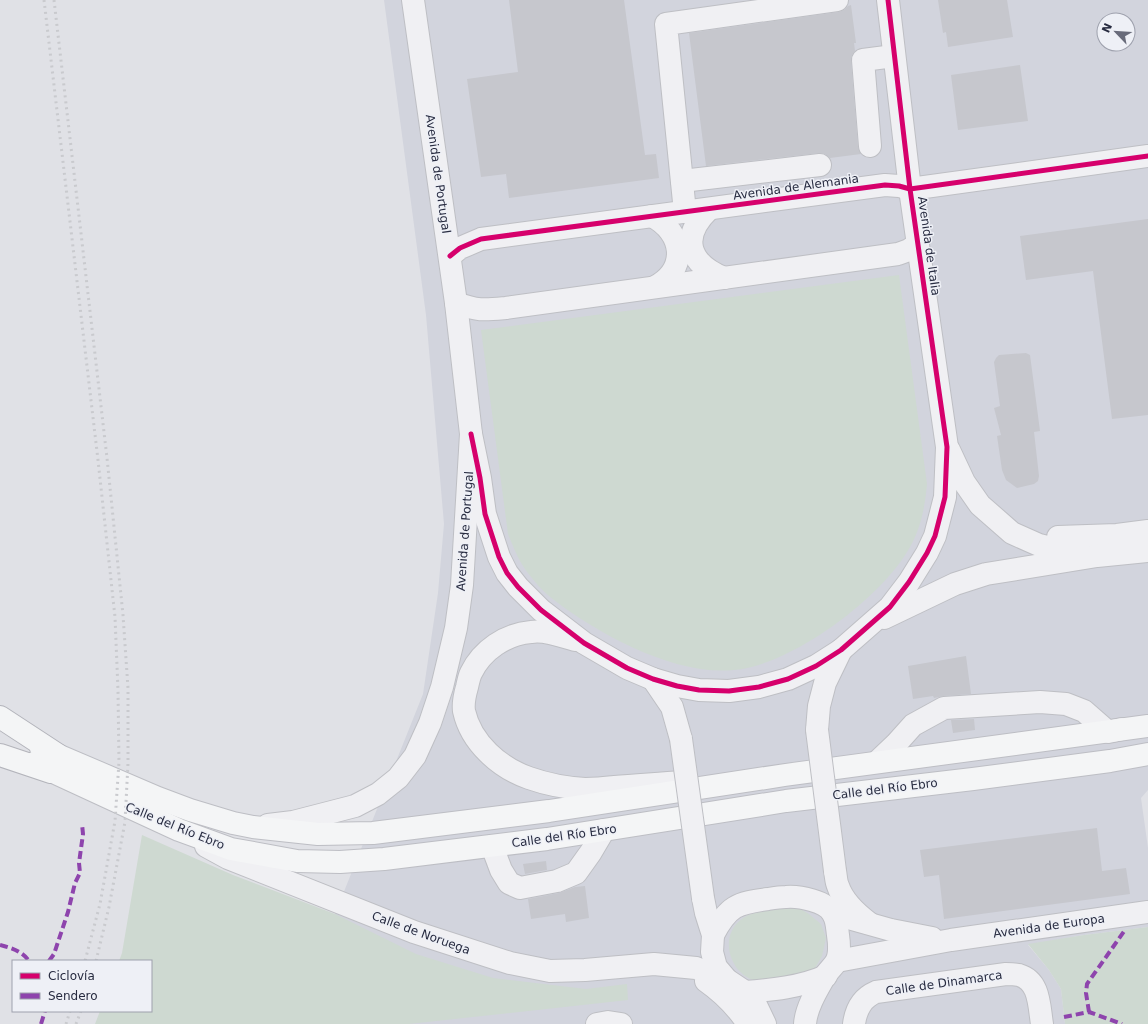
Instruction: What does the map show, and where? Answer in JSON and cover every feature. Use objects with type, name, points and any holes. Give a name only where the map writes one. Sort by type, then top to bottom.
[{"type":"main road","points":[[0,717],[55,764]]},
{"type":"main road","name":"Calle del Río Ebro","points":[[0,745],[190,810],[233,823],[253,828],[318,834],[373,833],[549,811],[785,775],[1148,726]]},
{"type":"main road","name":"Calle del Río Ebro","points":[[0,729],[55,764],[179,830],[231,849],[297,861],[340,862],[384,859],[492,846],[786,801],[972,779],[1110,761],[1148,754]]},
{"type":"main road","points":[[0,755],[55,764]]},
{"type":"main road","points":[[972,779],[1148,767]]},
{"type":"street","name":"Avenida de Portugal","points":[[253,828],[293,822],[355,806],[378,794],[398,778],[415,756],[430,723],[442,687],[456,628],[462,585],[471,434],[450,256],[413,0]]},
{"type":"street","points":[[685,212],[666,24],[837,0]]},
{"type":"street","name":"Avenida de Italia","points":[[888,0],[910,189],[948,447]]},
{"type":"street","points":[[870,146],[863,60],[894,56]]},
{"type":"street","name":"Avenida de Alemania","points":[[450,256],[460,248],[481,239],[885,185],[899,186],[910,189],[1148,156]]},
{"type":"street","points":[[682,181],[820,165]]},
{"type":"street","points":[[709,209],[702,215],[694,228],[692,247],[696,258],[701,264],[712,273],[724,278]]},
{"type":"street","points":[[652,216],[668,228],[675,239],[678,251],[676,268],[666,280],[655,287]]},
{"type":"street","points":[[456,303],[476,309],[490,310],[898,254],[909,250],[918,244]]},
{"type":"street","points":[[471,434],[480,478],[485,514],[499,558],[507,573],[541,610],[584,643],[626,668],[653,679],[677,686],[699,690],[729,691],[759,687],[795,676],[816,666],[841,650],[890,607],[909,582],[927,553],[935,536],[945,497],[948,447]]},
{"type":"street","points":[[948,447],[964,482],[980,505],[1012,533],[1030,542],[1051,548],[1080,549],[1148,544]]},
{"type":"street","points":[[1012,533],[1039,537],[1075,537],[1117,535],[1148,530]]},
{"type":"street","points":[[868,626],[934,593],[955,584],[986,574],[1090,557],[1148,551]]},
{"type":"street","points":[[584,643],[547,633],[532,632],[515,635],[500,641],[490,648],[471,673],[466,692],[464,710],[470,727],[487,752],[503,765],[516,773],[530,778],[551,784],[585,789],[785,775]]},
{"type":"street","points":[[841,650],[825,683],[819,706],[817,730],[838,887],[859,916],[870,924]]},
{"type":"street","points":[[653,679],[672,707],[681,739],[703,898],[713,934],[712,952],[716,967],[727,980],[745,992],[754,1001],[765,1024]]},
{"type":"street","points":[[877,762],[896,744],[912,725],[944,708],[1040,702],[1066,704],[1084,711],[1108,732],[1148,722]]},
{"type":"street","name":"Calle de Noruega","points":[[179,830],[228,858],[414,932],[510,963],[550,971],[585,970],[654,964],[696,968],[727,980]]},
{"type":"street","points":[[492,846],[501,870],[509,884],[520,888],[557,881],[576,873],[604,830]]},
{"type":"street","points":[[805,1024],[812,1002],[831,968],[839,944],[837,927],[833,913],[835,871]]},
{"type":"street","points":[[713,934],[719,923],[730,910],[745,902],[787,897],[799,898],[823,904],[833,913]]},
{"type":"street","name":"Avenida de Europa","points":[[831,968],[951,940],[1148,912]]},
{"type":"street","name":"Avenida de Europa","points":[[833,913],[870,924],[921,936],[951,940]]},
{"type":"street","name":"Calle de Noruega","points":[[679,966],[697,975],[715,987],[736,1007],[748,1024]]},
{"type":"street","points":[[745,992],[809,983],[831,968]]},
{"type":"street","name":"Calle de Dinamarca","points":[[854,1024],[859,1006],[867,997],[876,992],[1006,974],[1020,975],[1030,982],[1038,994],[1042,1024]]},
{"type":"street","points":[[597,1024],[608,1022],[621,1024]]},
{"type":"shaded area","points":[[384,0],[1148,0],[1148,790],[1141,798],[1148,848],[1148,927],[1084,935],[1028,945],[1049,970],[1061,989],[1065,1024],[297,1024],[335,914],[423,694],[438,593],[444,524],[426,315]]},
{"type":"shaded area","points":[[899,275],[927,484],[924,509],[914,540],[897,567],[879,587],[857,607],[833,626],[782,656],[757,665],[734,670],[711,670],[687,667],[663,660],[616,639],[593,627],[550,597],[535,582],[520,561],[508,534],[481,330]]},
{"type":"shaded area","points":[[142,835],[233,875],[335,914],[416,954],[493,978],[586,989],[627,984],[628,1000],[409,1024],[95,1024],[100,1012],[152,1012],[152,960],[119,960],[122,953]]},
{"type":"shaded area","points":[[782,908],[799,908],[821,924],[826,938],[822,956],[814,970],[773,978],[758,980],[750,979],[739,971],[732,961],[729,947],[730,934],[737,923],[747,916]]},
{"type":"shaded area","points":[[1148,927],[1148,1024],[1065,1024],[1061,989],[1049,970],[1028,944]]},
{"type":"building","points":[[509,0],[624,0],[645,155],[656,154],[659,178],[509,198],[506,174],[481,177],[467,79],[518,72]]},
{"type":"building","points":[[938,0],[1007,0],[1013,37],[948,47],[946,32],[943,33]]},
{"type":"building","points":[[851,5],[856,43],[854,43],[855,51],[852,55],[851,61],[858,147],[861,154],[830,158],[825,154],[819,153],[706,166],[689,33],[839,12]]},
{"type":"building","points":[[1020,65],[1028,121],[958,130],[951,75]]},
{"type":"building","points":[[1148,219],[1148,415],[1112,419],[1093,271],[1026,280],[1020,236]]},
{"type":"building","points":[[1026,353],[1030,355],[1040,431],[1034,432],[1039,476],[1038,481],[1034,484],[1017,488],[1006,480],[1002,470],[997,436],[1001,435],[994,408],[1000,406],[994,362],[999,355]]},
{"type":"building","points":[[966,656],[971,694],[934,698],[933,696],[913,699],[908,666]]},
{"type":"building","points":[[974,719],[975,730],[953,733],[951,720]]},
{"type":"building","points":[[1097,828],[1102,871],[1126,868],[1130,894],[944,919],[939,875],[924,877],[920,850]]},
{"type":"building","points":[[546,861],[547,870],[525,874],[523,864]]},
{"type":"building","points":[[585,886],[589,918],[566,922],[565,914],[531,919],[528,899],[559,893],[575,887]]},
{"type":"railway","points":[[44,0],[115,617],[119,762],[115,821],[100,904],[85,960]]},
{"type":"railway","points":[[54,0],[107,458],[123,615],[128,688],[128,763],[125,822],[109,907],[96,960]]},
{"type":"railway","points":[[66,1024],[70,1012]]},
{"type":"railway","points":[[76,1024],[81,1012]]},
{"type":"marked path","points":[[50,960],[54,954],[68,912],[75,883],[80,873],[79,863],[83,834],[82,824]]},
{"type":"marked path","points":[[1089,1012],[1086,993],[1087,984],[1125,930]]},
{"type":"marked path","points":[[0,945],[20,952],[28,960]]},
{"type":"marked path","points":[[41,1024],[45,1012]]},
{"type":"marked path","points":[[1064,1017],[1089,1012],[1122,1024]]},
{"type":"cycle path","points":[[471,434],[480,478],[485,514],[499,557],[507,573],[518,587],[541,610],[584,643],[627,668],[653,679],[677,686],[699,690],[729,691],[759,687],[788,679],[816,666],[841,650],[890,607],[909,582],[927,553],[935,536],[945,497],[947,447],[910,189],[888,0]]},
{"type":"cycle path","points":[[450,256],[460,248],[481,239],[885,185],[899,186],[910,189],[1148,156]]}]
